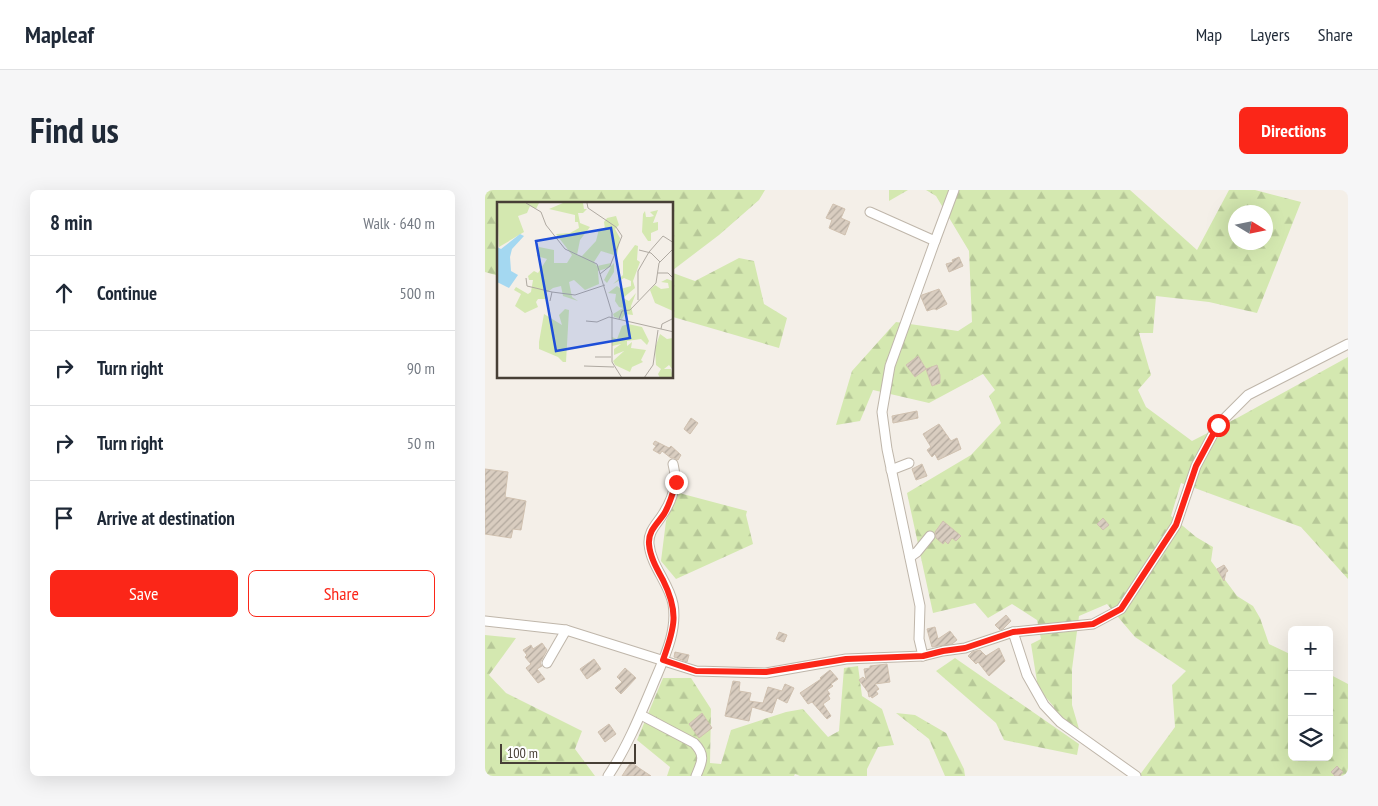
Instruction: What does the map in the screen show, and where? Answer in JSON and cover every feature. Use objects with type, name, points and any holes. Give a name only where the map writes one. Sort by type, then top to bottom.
[{"type":"street","points":[[923,656],[919,639],[920,606],[891,470],[882,412],[890,366],[954,190]]},
{"type":"street","points":[[870,212],[935,241]]},
{"type":"street","points":[[485,621],[566,630],[696,671],[766,672],[846,659],[923,656],[965,648],[1013,632],[1093,624],[1121,609],[1176,525],[1196,466],[1218,425],[1249,396],[1348,344]]},
{"type":"street","points":[[891,470],[909,463]]},
{"type":"street","points":[[608,776],[641,715],[670,641],[674,620],[673,602],[653,562],[649,543],[653,527],[663,514],[676,482],[673,464]]},
{"type":"street","points":[[910,557],[917,552],[930,536]]},
{"type":"street","points":[[547,663],[566,630]]},
{"type":"street","points":[[1013,632],[1027,675],[1043,705],[1066,726],[1136,776]]},
{"type":"street","points":[[641,715],[694,743],[699,748],[702,755],[696,776]]},
{"type":"green space","points":[[485,190],[765,190],[759,200],[719,235],[674,269],[674,202],[497,202],[497,275],[485,272]]},
{"type":"green space","points":[[889,190],[908,190],[889,201]]},
{"type":"green space","points":[[926,190],[1130,190],[1197,250],[1229,190],[1255,190],[1301,202],[1257,313],[1209,302],[1156,296],[1153,333],[1139,333],[1151,375],[1138,390],[1146,407],[1192,441],[1348,357],[1348,579],[1301,527],[1181,483],[1171,516],[1196,537],[1213,547],[1211,561],[1237,596],[1253,606],[1260,618],[1269,644],[1288,653],[1288,761],[1333,761],[1333,676],[1348,684],[1348,776],[1139,776],[1175,727],[1172,685],[1186,671],[1135,637],[1107,604],[1079,616],[1072,669],[1072,705],[1079,729],[1056,722],[1054,707],[1038,688],[1031,644],[1041,639],[1037,620],[1012,604],[988,618],[975,603],[933,613],[907,493],[971,455],[1001,423],[989,396],[995,390],[983,374],[929,403],[873,390],[860,421],[836,425],[852,371],[896,322],[958,331],[972,322],[969,251],[936,196]]},
{"type":"green space","points":[[739,258],[754,261],[764,304],[787,318],[779,348],[674,317],[674,273],[695,281]]},
{"type":"green space","points":[[679,493],[747,511],[746,515],[753,544],[676,579],[661,561],[666,521]]},
{"type":"green space","points":[[485,635],[516,638],[489,675],[506,693],[582,731],[575,749],[595,776],[485,776]]},
{"type":"green space","points":[[955,658],[1079,744],[1077,755],[1004,740],[996,723],[936,671]]},
{"type":"green space","points":[[858,666],[862,696],[882,709],[894,745],[878,747],[867,769],[867,776],[800,776],[795,774],[794,776],[667,776],[670,767],[637,740],[663,678],[691,678],[711,709],[710,763],[721,764],[731,730],[786,712],[803,709],[828,737],[839,731],[844,668]]},
{"type":"green space","points":[[896,713],[915,715],[946,733],[964,769],[965,776],[945,776],[929,739]]},
{"type":"building","points":[[833,204],[845,209],[841,218],[850,222],[845,235],[829,228],[832,220],[826,218]]},
{"type":"building","points":[[959,257],[963,266],[949,272],[946,264],[953,262],[952,260]]},
{"type":"building","points":[[939,289],[947,304],[936,310],[927,311],[921,297],[922,295]]},
{"type":"building","points":[[918,356],[926,369],[915,377],[906,365]]},
{"type":"building","points":[[937,365],[940,383],[932,386],[926,369]]},
{"type":"building","points":[[917,411],[918,418],[893,423],[892,416]]},
{"type":"building","points":[[691,418],[698,423],[690,434],[684,429]]},
{"type":"building","points":[[939,424],[951,441],[957,438],[961,449],[938,460],[935,454],[932,457],[927,450],[931,447],[923,434]]},
{"type":"building","points":[[655,441],[669,448],[671,446],[681,455],[678,460],[671,458],[662,451],[660,454],[653,450],[656,446],[653,444]]},
{"type":"building","points":[[922,464],[927,476],[916,480],[912,469]]},
{"type":"building","points":[[485,469],[508,472],[505,497],[526,501],[521,530],[513,529],[511,538],[485,534]]},
{"type":"building","points":[[1103,518],[1109,525],[1103,530],[1097,524]]},
{"type":"building","points":[[943,521],[961,536],[956,541],[952,538],[948,544],[945,541],[943,544],[936,538],[935,532]]},
{"type":"building","points":[[1224,565],[1228,571],[1224,581],[1217,569]]},
{"type":"building","points":[[1006,615],[1011,621],[1000,630],[995,625]]},
{"type":"building","points":[[935,627],[938,639],[950,631],[957,640],[952,644],[932,647],[927,629]]},
{"type":"building","points":[[779,632],[787,635],[784,642],[776,639]]},
{"type":"building","points":[[542,643],[547,650],[540,663],[542,666],[537,669],[545,679],[538,683],[526,668],[531,664],[525,657],[527,655],[523,650],[531,645],[533,649]]},
{"type":"building","points":[[999,648],[1005,661],[989,676],[978,662],[976,664],[968,656],[972,652],[980,650],[986,656]]},
{"type":"building","points":[[675,652],[689,655],[687,662],[674,657]]},
{"type":"building","points":[[594,659],[601,669],[587,679],[580,669]]},
{"type":"building","points":[[887,664],[890,682],[875,684],[879,689],[876,691],[878,694],[872,698],[871,696],[869,697],[868,692],[859,680],[863,677],[866,680],[864,669],[870,668],[870,666]]},
{"type":"building","points":[[625,668],[636,678],[621,694],[615,688],[622,682],[617,677]]},
{"type":"building","points":[[830,670],[838,679],[827,690],[830,694],[828,695],[830,699],[823,704],[831,716],[827,719],[812,702],[808,704],[800,693],[821,679]]},
{"type":"building","points":[[733,681],[740,682],[739,691],[751,693],[749,701],[763,703],[768,687],[782,691],[785,684],[794,688],[787,703],[777,698],[772,713],[752,707],[749,721],[725,716]]},
{"type":"building","points":[[702,713],[712,728],[699,738],[689,724]]},
{"type":"building","points":[[609,724],[616,734],[605,742],[598,732]]},
{"type":"building","points":[[631,762],[639,768],[651,776],[622,776]]},
{"type":"building","points":[[1337,766],[1343,772],[1340,776],[1335,776],[1331,772]]},
{"type":"route","points":[[676,482],[663,514],[653,527],[649,543],[653,562],[673,602],[674,620],[670,641],[663,660],[696,671],[766,672],[846,659],[923,656],[965,648],[1013,632],[1093,624],[1121,609],[1176,525],[1196,466],[1218,425]]}]
